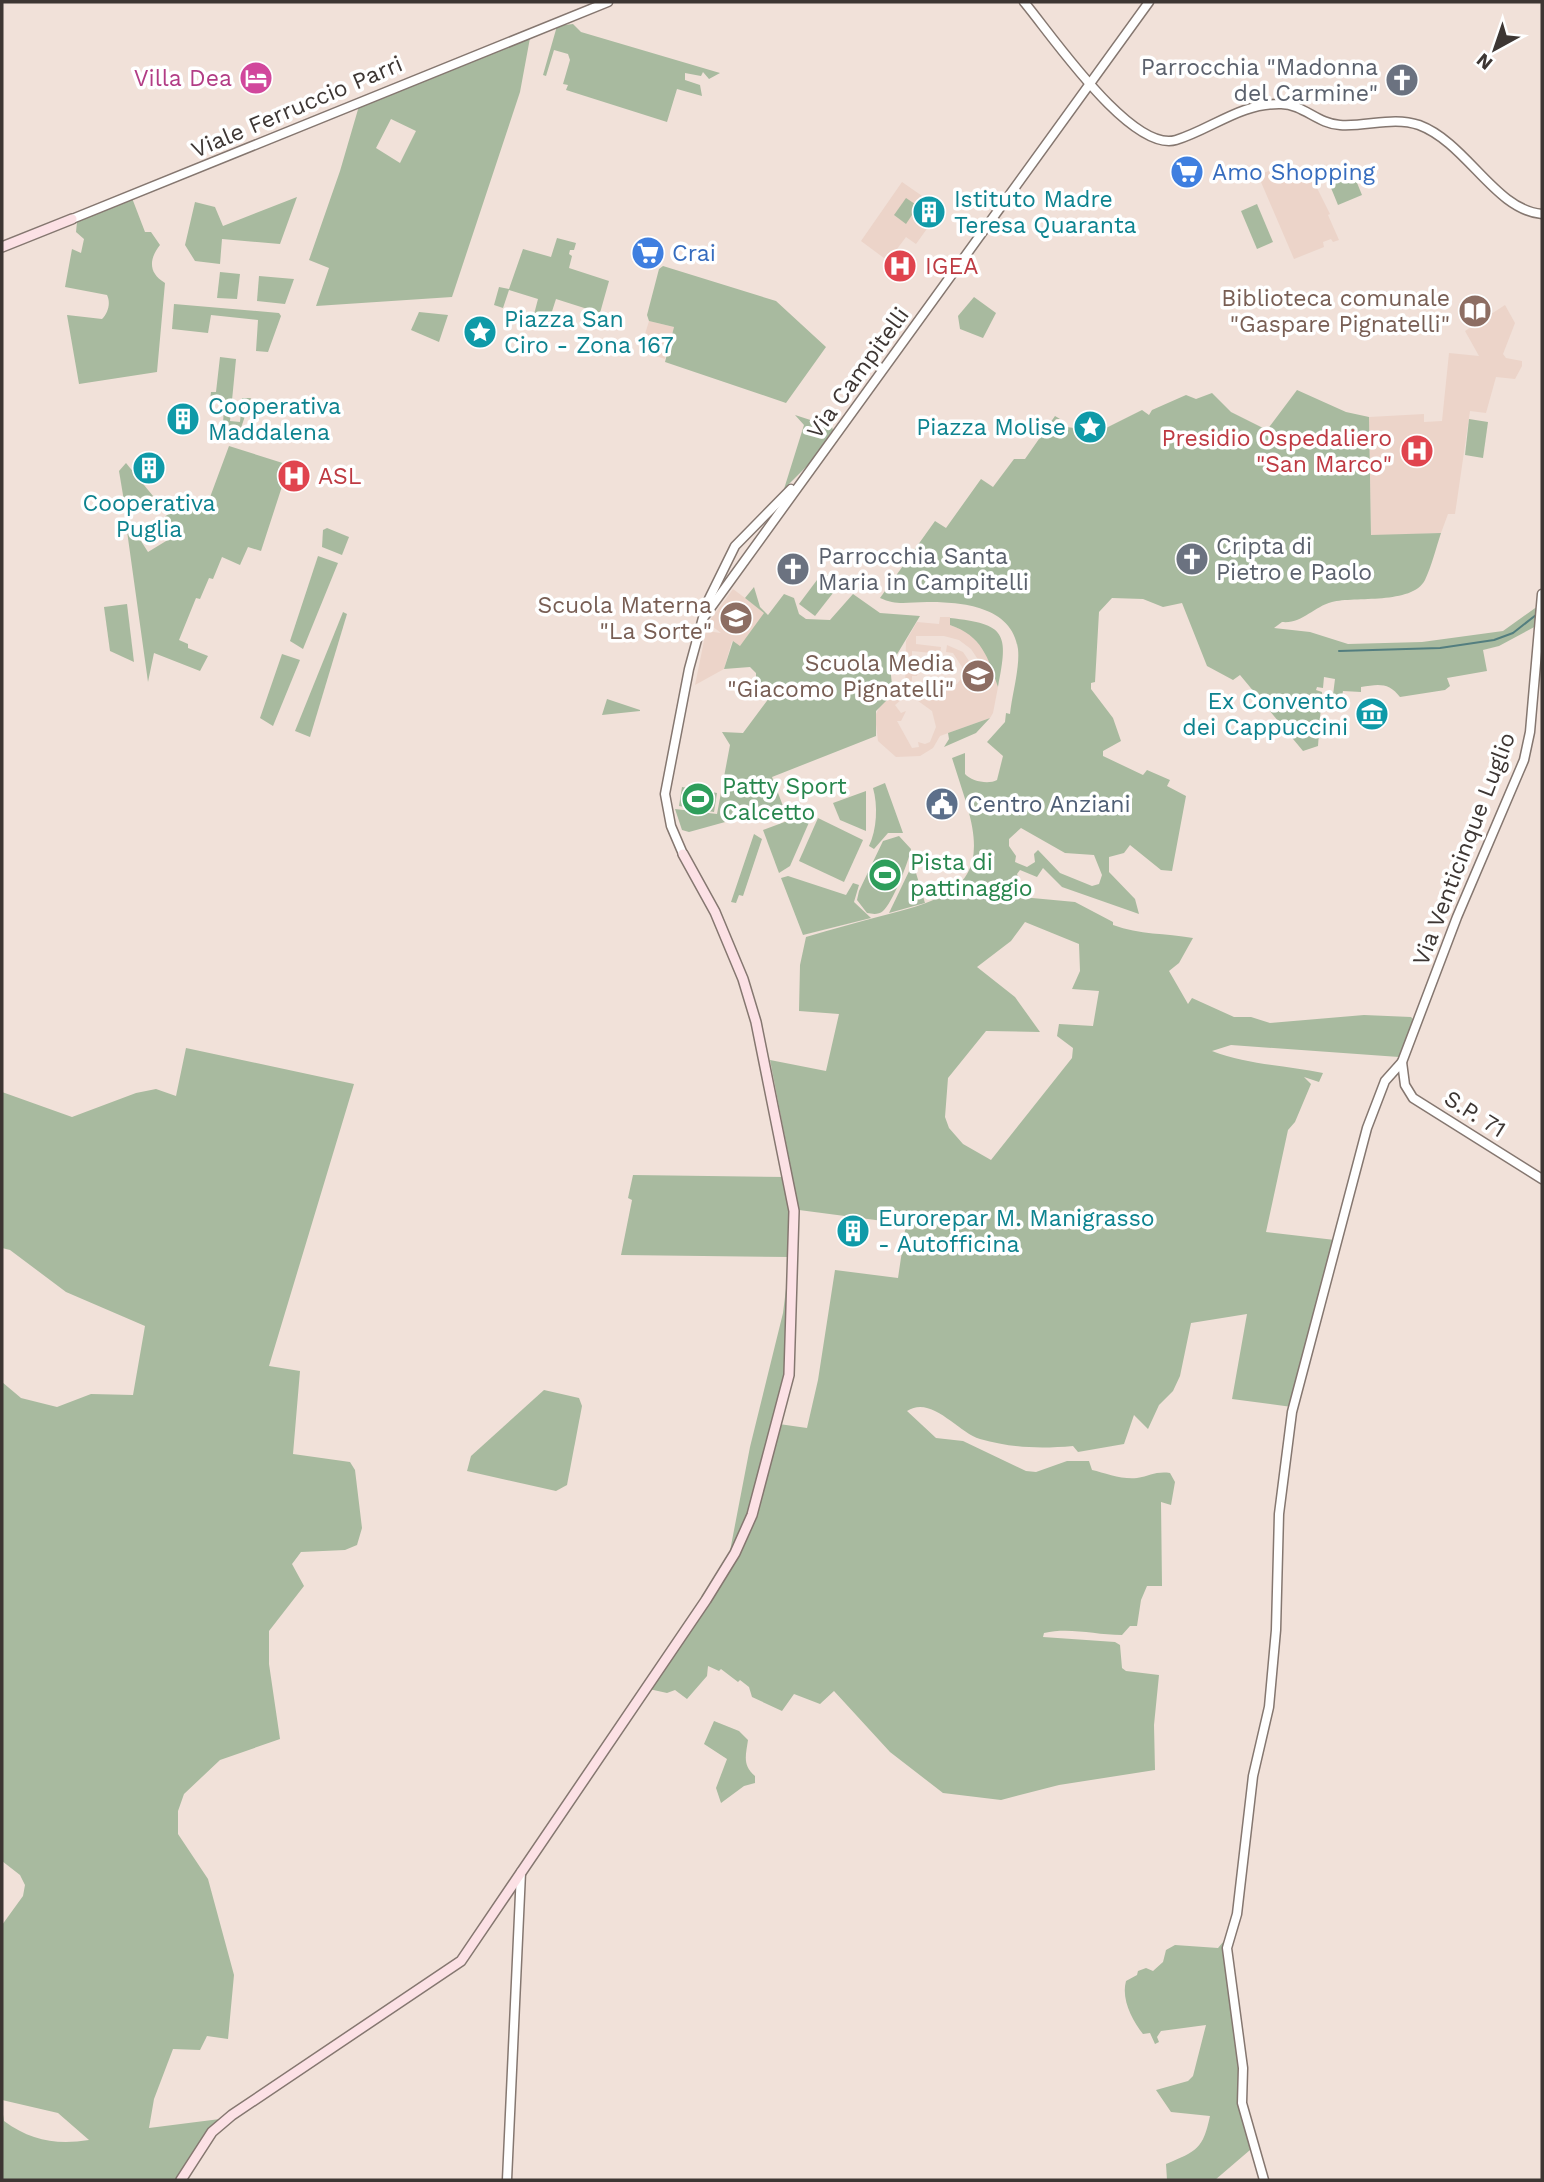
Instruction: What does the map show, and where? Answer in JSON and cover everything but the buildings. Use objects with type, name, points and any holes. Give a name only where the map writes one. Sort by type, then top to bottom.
[{"type":"main road","points":[[2,247],[72,219]]},
{"type":"main road","points":[[181,2180],[212,2132],[232,2115],[461,1961],[706,1600],[735,1553],[758,1496],[789,1375],[794,1211],[756,1022],[735,956],[683,854]]},
{"type":"street","name":"Viale Ferruccio Parri","points":[[72,219],[608,2]]},
{"type":"street","points":[[1024,2],[1090,82],[1130,126],[1143,135],[1174,141],[1237,111],[1280,104],[1299,108],[1332,124],[1401,121],[1417,124],[1453,144],[1508,199],[1521,208],[1542,214]]},
{"type":"street","name":"Via Campitelli","points":[[704,617],[1149,2]]},
{"type":"street","points":[[683,854],[671,826],[665,794],[687,679],[704,617],[715,582],[735,546],[772,505],[798,484]]},
{"type":"street","name":"Via Venticinque Luglio","points":[[1264,2180],[1242,2103],[1243,2068],[1227,1948],[1237,1914],[1253,1776],[1269,1707],[1279,1514],[1292,1412],[1367,1128],[1385,1081],[1402,1066],[1457,917],[1524,760],[1530,732],[1542,594]]},
{"type":"street","name":"S.P. 71","points":[[1402,1066],[1405,1085],[1413,1098],[1542,1179]]},
{"type":"street","points":[[507,2180],[521,1872]]},
{"type":"shaded area","points":[[1274,169],[1312,178],[1330,214],[1328,215],[1339,240],[1323,242],[1324,247],[1294,259],[1258,175]]},
{"type":"shaded area","points":[[902,182],[941,209],[916,244],[906,237],[888,261],[861,241]]},
{"type":"shaded area","name":"Presidio Ospedaliero \"San Marco\"","points":[[1505,305],[1515,323],[1503,354],[1506,358],[1522,361],[1522,366],[1515,379],[1496,377],[1486,413],[1470,411],[1455,514],[1448,514],[1441,533],[1371,536],[1369,417],[1424,414],[1424,422],[1442,421],[1449,353],[1479,356],[1465,331]]},
{"type":"shaded area","points":[[649,321],[674,327],[665,359],[647,353],[642,344]]},
{"type":"shaded area","points":[[733,589],[765,613],[740,647],[732,641],[724,669],[695,685],[706,631],[721,633],[708,623]]},
{"type":"shaded area","name":"Scuola Media \"Giacomo Pignatelli\"","points":[[940,617],[950,617],[950,625],[968,632],[987,653],[998,687],[993,713],[990,718],[940,736],[933,748],[920,756],[896,757],[878,741],[875,716],[883,700],[905,690],[906,641],[917,622],[939,624]],"holes":[[[916,636],[944,636],[959,640],[971,649],[979,661],[971,664],[963,652],[947,645],[946,652],[953,653],[962,667],[964,675],[957,684],[943,690],[944,680],[938,680],[938,684],[930,684],[930,687],[912,685],[912,676],[917,676],[918,671],[938,673],[939,662],[912,659],[912,651],[940,654],[941,647],[916,644]],[[914,698],[932,711],[936,727],[930,742],[918,742],[919,747],[912,748],[897,721],[901,721],[906,711],[901,713],[895,705],[902,699]]]},
{"type":"green space","points":[[573,24],[581,32],[720,73],[709,79],[703,72],[701,76],[685,73],[685,80],[700,85],[702,96],[677,89],[667,122],[566,90],[568,85],[563,84],[570,60],[568,54],[554,50],[546,76],[543,75],[557,26]]},
{"type":"green space","points":[[530,38],[520,92],[452,297],[316,306],[329,268],[309,260],[359,106]],"holes":[[[391,119],[416,131],[400,163],[376,148]]]},
{"type":"green space","points":[[1353,173],[1362,195],[1338,205],[1329,183]]},
{"type":"green space","points":[[297,197],[280,244],[222,239],[220,264],[195,261],[185,245],[195,202],[215,207],[223,226]]},
{"type":"green space","points":[[132,198],[145,232],[151,232],[160,245],[152,261],[153,270],[165,283],[157,372],[79,384],[67,315],[102,319],[109,301],[107,295],[65,287],[72,249],[81,253],[84,239],[76,232],[77,222]]},
{"type":"green space","points":[[906,198],[918,206],[906,224],[894,215]]},
{"type":"green space","points":[[1257,204],[1273,242],[1257,249],[1241,211]]},
{"type":"green space","points":[[557,238],[576,243],[574,250],[570,250],[569,254],[572,256],[569,268],[609,281],[600,313],[556,299],[547,327],[532,322],[538,299],[509,290],[503,308],[494,305],[499,287],[509,289],[523,249],[551,257]]},
{"type":"green space","points":[[663,266],[776,301],[826,347],[786,403],[665,362],[674,327],[649,321],[647,315],[659,269]]},
{"type":"green space","points":[[220,272],[240,274],[237,299],[217,298]]},
{"type":"green space","points":[[259,276],[294,279],[285,304],[257,301]]},
{"type":"green space","points":[[974,297],[996,313],[983,338],[960,329],[958,316]]},
{"type":"green space","points":[[174,304],[279,313],[281,316],[268,352],[256,351],[258,320],[211,315],[208,333],[172,329]]},
{"type":"green space","points":[[419,312],[448,315],[439,342],[411,330]]},
{"type":"green space","points":[[220,357],[236,359],[230,421],[240,422],[242,398],[251,398],[241,428],[223,425],[224,405],[210,401],[211,392],[216,392]]},
{"type":"green space","points":[[1297,390],[1346,412],[1369,417],[1371,535],[1441,533],[1425,580],[1418,588],[1396,596],[1332,602],[1302,618],[1282,622],[1274,628],[1310,632],[1348,644],[1422,642],[1503,631],[1538,606],[1538,625],[1499,646],[1483,650],[1487,671],[1447,678],[1450,686],[1445,690],[1400,697],[1387,686],[1373,685],[1361,687],[1361,692],[1343,691],[1342,696],[1333,695],[1335,679],[1324,677],[1323,688],[1317,687],[1316,690],[1322,692],[1318,746],[1303,751],[1240,675],[1233,680],[1207,666],[1182,603],[1163,607],[1143,599],[1112,598],[1099,612],[1095,682],[1091,683],[1091,689],[1113,718],[1121,741],[1103,751],[1103,756],[1143,775],[1147,770],[1170,780],[1167,786],[1186,796],[1172,871],[1161,870],[1130,845],[1124,853],[1109,857],[1109,872],[1135,899],[1139,914],[1062,887],[1043,868],[1037,877],[1020,870],[1017,874],[1020,881],[999,890],[1000,895],[1075,902],[1113,922],[1113,925],[1123,928],[1193,938],[1179,963],[1169,971],[1188,1004],[1192,998],[1234,1017],[1251,1017],[1270,1023],[1364,1015],[1411,1017],[1415,1021],[1399,1057],[1231,1045],[1212,1051],[1253,1062],[1323,1073],[1319,1082],[1304,1077],[1311,1084],[1295,1122],[1288,1130],[1266,1232],[1335,1240],[1292,1407],[1232,1399],[1247,1314],[1191,1323],[1180,1376],[1173,1391],[1159,1405],[1148,1429],[1134,1415],[1124,1444],[1078,1452],[1073,1446],[1015,1446],[980,1439],[926,1408],[916,1407],[907,1411],[936,1438],[963,1441],[1026,1471],[1036,1472],[1067,1461],[1089,1461],[1092,1470],[1126,1478],[1170,1473],[1175,1482],[1171,1505],[1161,1502],[1162,1586],[1147,1586],[1141,1600],[1137,1626],[1130,1626],[1122,1635],[1063,1631],[1044,1633],[1043,1637],[1115,1642],[1120,1645],[1122,1668],[1126,1671],[1159,1675],[1154,1725],[1155,1770],[1059,1785],[1001,1800],[943,1793],[890,1752],[834,1691],[820,1704],[794,1694],[782,1711],[752,1697],[749,1687],[740,1680],[738,1682],[721,1669],[719,1671],[708,1666],[707,1676],[687,1699],[675,1690],[667,1693],[649,1689],[711,1600],[743,1544],[760,1500],[779,1424],[807,1428],[818,1380],[835,1270],[898,1278],[906,1224],[799,1210],[770,1060],[826,1071],[839,1014],[799,1011],[800,965],[806,937],[932,901],[961,882],[970,869],[974,853],[973,832],[967,806],[976,802],[967,805],[952,758],[965,753],[965,774],[985,782],[997,780],[1003,756],[987,742],[1005,722],[1006,713],[1010,714],[1018,649],[1014,635],[1006,624],[983,609],[955,603],[897,603],[880,598],[935,521],[946,528],[981,479],[993,487],[1014,459],[1025,459],[1055,416],[1060,419],[1056,419],[1044,436],[1063,425],[1061,420],[1066,427],[1100,431],[1142,410],[1149,415],[1152,410],[1186,395],[1196,399],[1212,393],[1231,412],[1267,430]],"holes":[[[1021,828],[1065,853],[1094,855],[1102,875],[1099,884],[1092,886],[1060,873],[1038,850],[1034,854],[1035,862],[1027,867],[1015,862],[1016,856],[1009,846],[1009,839]],[[1025,922],[1079,944],[1080,971],[1072,989],[1099,991],[1093,1026],[1059,1024],[1057,1036],[1073,1048],[1072,1058],[991,1160],[963,1144],[949,1128],[945,1117],[948,1078],[986,1031],[1040,1032],[1015,997],[977,967],[1011,941]]]},
{"type":"green space","points":[[795,415],[832,427],[833,430],[811,462],[784,489],[804,425]]},
{"type":"green space","points":[[1469,419],[1488,422],[1483,458],[1465,455]]},
{"type":"green space","points":[[229,446],[289,465],[261,551],[248,547],[240,565],[222,557],[213,579],[209,578],[200,599],[196,598],[179,640],[188,644],[188,648],[208,656],[200,671],[154,653],[148,682],[127,531],[134,530],[148,552],[171,538],[161,520],[172,511],[175,514],[191,497],[206,508]]},
{"type":"green space","points":[[126,463],[153,496],[126,513],[119,471]]},
{"type":"green space","points":[[327,528],[349,537],[342,555],[322,547],[323,530]]},
{"type":"green space","points":[[318,556],[338,563],[303,649],[290,641]]},
{"type":"green space","points":[[823,572],[840,584],[815,616],[799,604]]},
{"type":"green space","points":[[754,587],[760,607],[768,615],[784,594],[794,598],[799,614],[806,619],[830,620],[853,594],[880,613],[920,616],[890,666],[893,694],[876,711],[876,736],[772,777],[783,806],[689,832],[682,830],[675,809],[717,814],[730,745],[722,732],[743,733],[772,694],[756,682],[756,673],[750,667],[724,669],[733,641],[740,646],[764,613],[745,598]]},
{"type":"green space","points":[[127,604],[134,662],[110,651],[104,607]]},
{"type":"green space","points":[[343,612],[347,614],[310,737],[295,731]]},
{"type":"green space","points":[[950,618],[983,624],[999,634],[1003,654],[998,687],[982,649],[970,635],[950,625]]},
{"type":"green space","points":[[282,654],[300,660],[273,726],[260,718]]},
{"type":"green space","points":[[607,699],[640,710],[640,711],[602,715]]},
{"type":"green space","points":[[990,718],[976,733],[944,747],[949,739],[948,733]]},
{"type":"green space","points":[[885,783],[903,833],[888,833],[874,849],[869,846],[876,817],[873,788]]},
{"type":"green space","name":"Patty Sport Calcetto","points":[[682,787],[717,793],[714,812],[679,806]]},
{"type":"green space","points":[[866,791],[866,831],[840,820],[833,803]]},
{"type":"green space","points":[[814,811],[790,866],[779,873],[763,830]]},
{"type":"green space","points":[[818,818],[863,840],[844,882],[799,861]]},
{"type":"green space","points":[[754,834],[762,839],[743,896],[739,895],[736,903],[731,902]]},
{"type":"green space","name":"Pista di pattinaggio","points":[[899,836],[911,849],[900,882],[883,911],[877,914],[867,913],[857,900],[859,891],[883,841]]},
{"type":"green space","points":[[913,863],[925,903],[889,913]]},
{"type":"green space","points":[[788,876],[846,895],[853,883],[859,885],[854,902],[871,918],[803,935],[781,878]]},
{"type":"green space","points":[[186,1048],[354,1084],[269,1366],[300,1371],[293,1454],[350,1462],[355,1470],[362,1528],[357,1545],[345,1550],[301,1552],[292,1564],[304,1586],[269,1631],[269,1664],[280,1739],[220,1760],[184,1794],[178,1811],[178,1834],[208,1879],[234,1975],[228,2039],[207,2036],[200,2050],[173,2049],[154,2099],[149,2128],[220,2119],[191,2155],[177,2180],[2,2180],[2,2108],[4,2121],[34,2137],[66,2142],[89,2140],[58,2113],[2,2100],[2,1925],[23,1896],[25,1885],[20,1875],[2,1861],[2,1382],[21,1398],[57,1407],[91,1394],[133,1395],[145,1326],[66,1292],[10,1250],[2,1248],[2,1092],[72,1117],[136,1093],[156,1089],[176,1096]]},
{"type":"green space","points":[[633,1175],[787,1177],[794,1217],[796,1278],[787,1357],[760,1477],[736,1549],[730,1551],[750,1447],[783,1313],[790,1257],[621,1255],[632,1200],[628,1198]]},
{"type":"green space","points":[[544,1390],[579,1398],[582,1406],[567,1485],[556,1491],[467,1471],[471,1456]]},
{"type":"green space","points":[[714,1721],[739,1731],[748,1740],[747,1764],[755,1776],[755,1783],[744,1786],[721,1803],[716,1788],[727,1759],[704,1744]]},
{"type":"green space","points":[[1229,1935],[1241,2062],[1242,2110],[1250,2150],[1215,2180],[1167,2180],[1166,2164],[1197,2148],[1205,2136],[1210,2116],[1171,2112],[1156,2090],[1188,2081],[1193,2076],[1206,2025],[1161,2031],[1157,2037],[1159,2042],[1155,2044],[1150,2033],[1143,2034],[1131,2016],[1125,1995],[1126,1981],[1146,1968],[1153,1971],[1163,1962],[1166,1950],[1175,1945],[1218,1948]]},
{"type":"waterway","points":[[1339,651],[1440,648],[1494,640],[1513,633],[1536,615]]},
{"type":"place","name":"Villa Dea","points":[[256,78]]},
{"type":"place","name":"Parrocchia \"Madonna del Carmine\"","points":[[1402,80]]},
{"type":"place","name":"Amo Shopping","points":[[1187,172]]},
{"type":"place","name":"Istituto Madre Teresa Quaranta","points":[[929,212]]},
{"type":"place","name":"Crai","points":[[648,253]]},
{"type":"place","name":"IGEA","points":[[900,266]]},
{"type":"place","name":"Biblioteca comunale \"Gaspare Pignatelli\"","points":[[1475,311]]},
{"type":"place","name":"Piazza San Ciro - Zona 167","points":[[480,332]]},
{"type":"place","name":"Cooperativa Maddalena","points":[[183,419]]},
{"type":"place","name":"Piazza Molise","points":[[1090,427]]},
{"type":"place","name":"Presidio Ospedaliero \"San Marco\"","points":[[1417,451]]},
{"type":"place","name":"Cooperativa Puglia","points":[[149,468]]},
{"type":"place","name":"ASL","points":[[294,476]]},
{"type":"place","name":"Cripta di Pietro e Paolo","points":[[1192,559]]},
{"type":"place","name":"Parrocchia Santa Maria in Campitelli","points":[[793,569]]},
{"type":"place","name":"Scuola Materna \"La Sorte\"","points":[[736,618]]},
{"type":"place","name":"Scuola Media \"Giacomo Pignatelli\"","points":[[978,676]]},
{"type":"place","name":"Ex Convento dei Cappuccini","points":[[1372,714]]},
{"type":"place","name":"Patty Sport Calcetto","points":[[698,799]]},
{"type":"place","name":"Centro Anziani","points":[[942,804]]},
{"type":"place","name":"Pista di pattinaggio","points":[[885,875]]},
{"type":"place","name":"Eurorepar M. Manigrasso - Autofficina","points":[[853,1231]]}]
